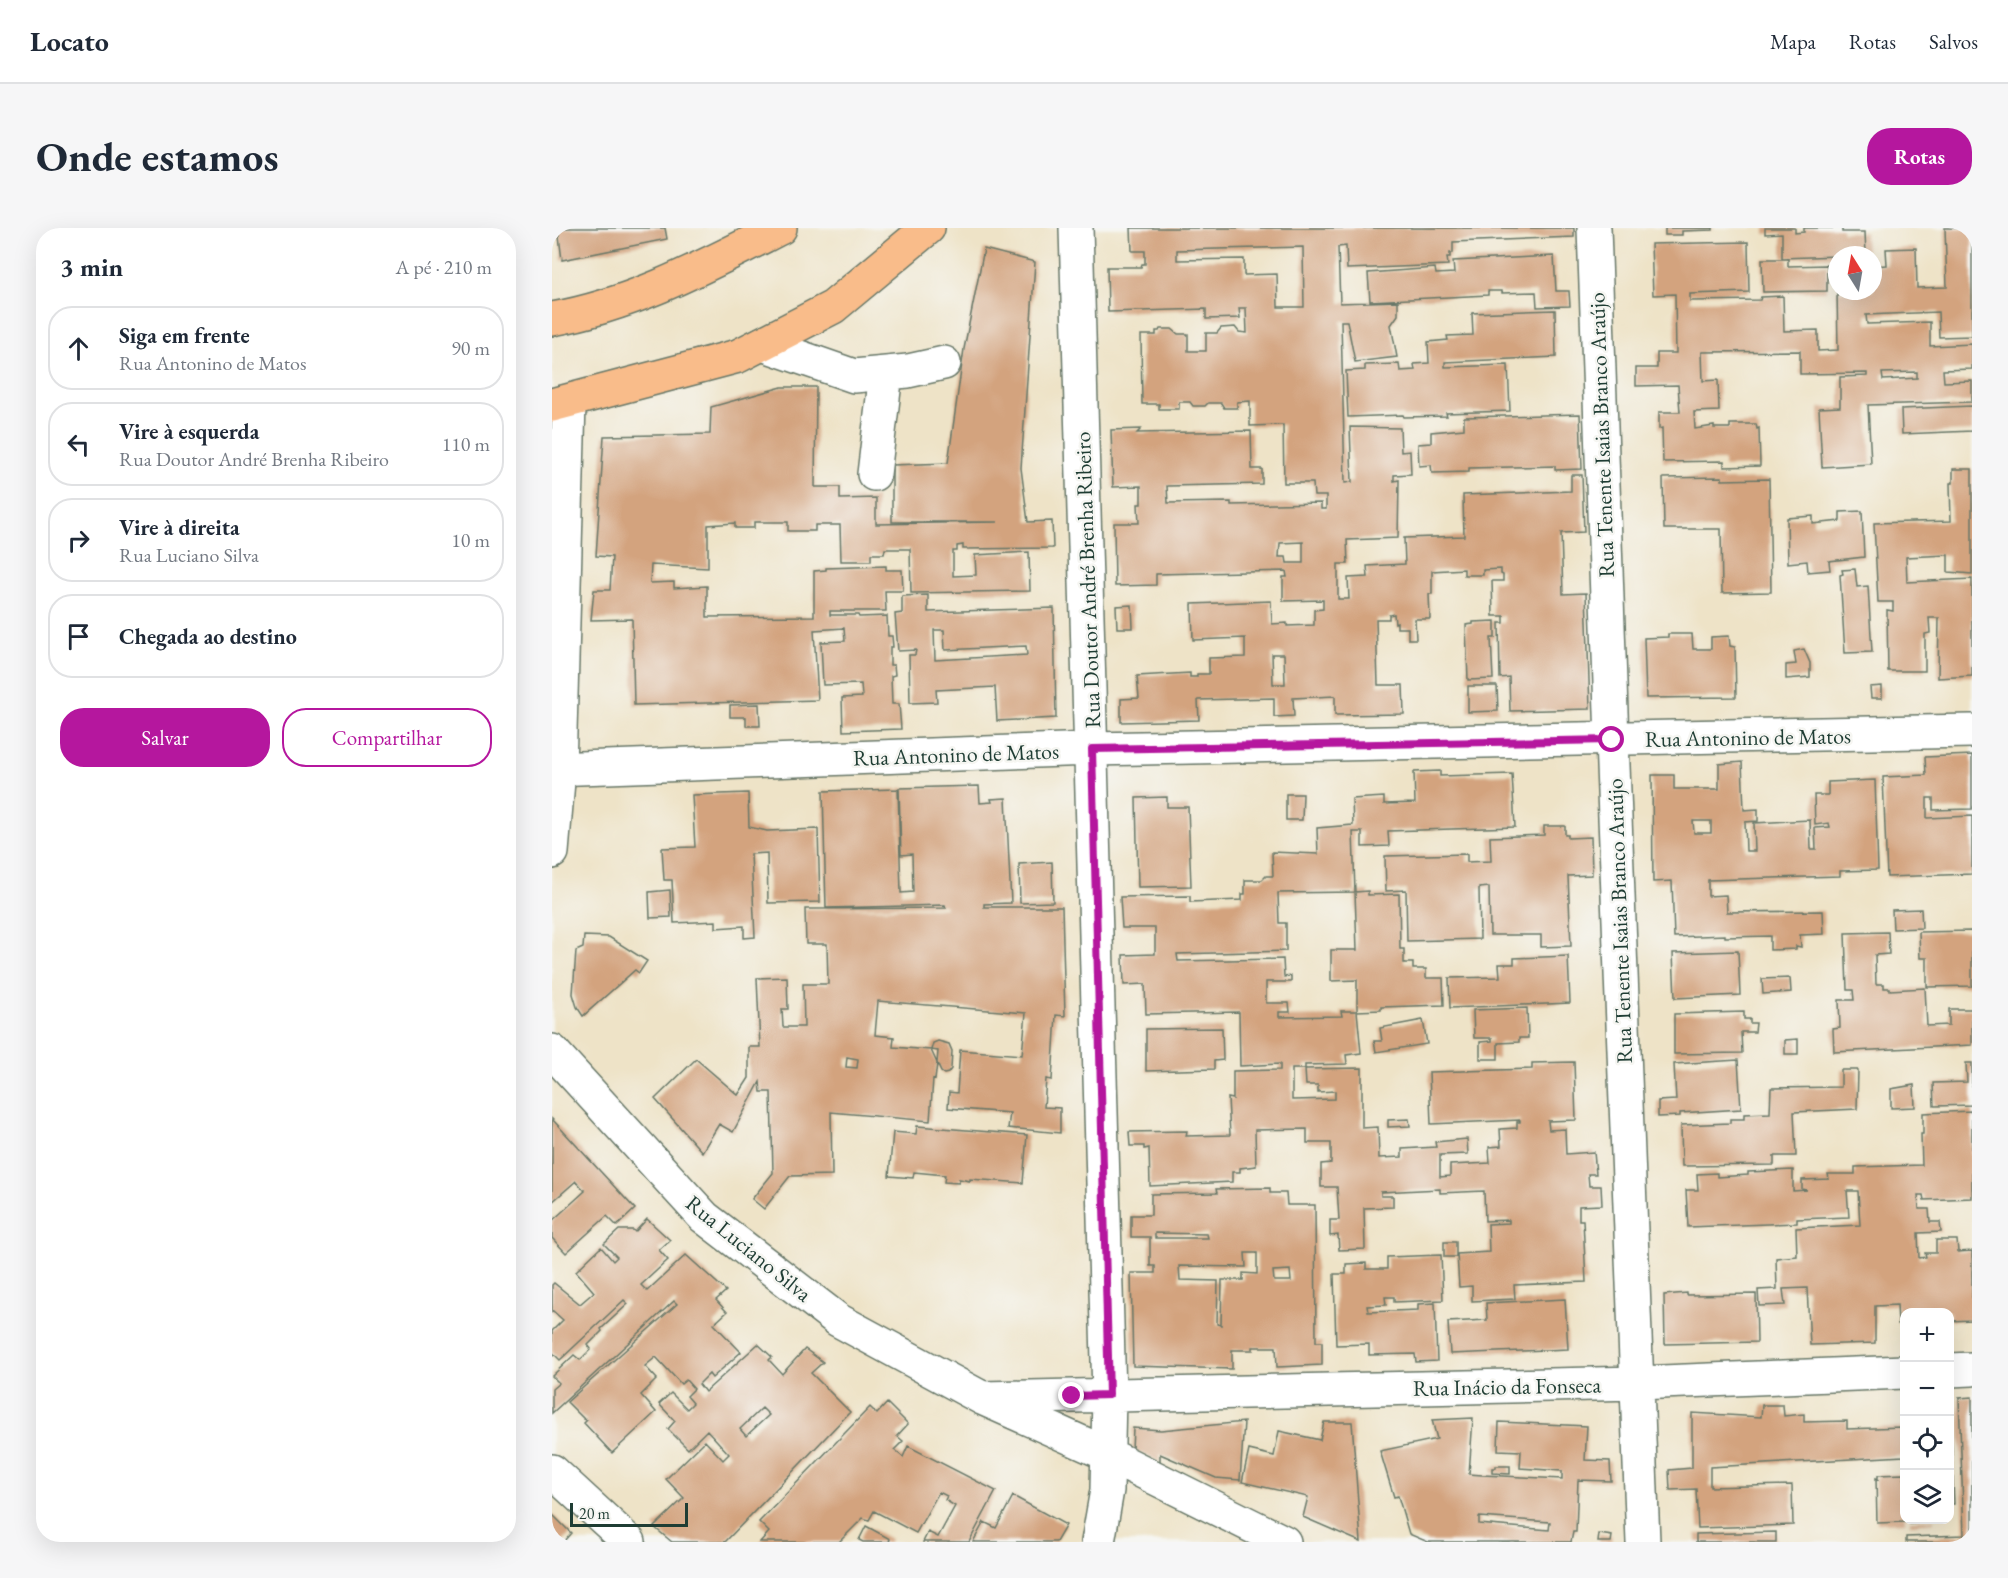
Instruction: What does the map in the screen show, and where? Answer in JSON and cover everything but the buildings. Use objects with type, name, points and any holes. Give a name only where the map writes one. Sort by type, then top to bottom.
[{"type":"main road","points":[[552,331],[587,313],[688,275],[780,228]]},
{"type":"main road","points":[[561,404],[738,356],[833,308],[928,228]]},
{"type":"main road","points":[[552,319],[587,313]]},
{"type":"street","name":"Rua Doutor André Brenha Ribeiro","points":[[1076,228],[1109,1395],[1107,1490],[1098,1542]]},
{"type":"street","name":"Rua Tenente Isaias Branco Araújo","points":[[1594,228],[1643,1542]]},
{"type":"street","points":[[762,344],[854,376],[944,363]]},
{"type":"street","points":[[874,474],[886,373]]},
{"type":"street","points":[[552,852],[556,769],[561,404]]},
{"type":"street","name":"Rua Antonino de Matos","points":[[556,769],[1092,749],[1972,731]]},
{"type":"street","name":"Rua Luciano Silva","points":[[552,1052],[704,1217],[838,1320],[982,1398],[1107,1454],[1284,1542]]},
{"type":"street","points":[[1954,1370],[1972,1369]]},
{"type":"street","name":"Rua Inácio da Fonseca","points":[[1109,1395],[1638,1383],[1900,1372]]},
{"type":"street","name":"Rua Luciano Silva","points":[[982,1398],[1109,1395]]},
{"type":"street","points":[[552,1471],[629,1542]]},
{"type":"route","points":[[1072,1396],[1109,1395],[1092,749],[1612,740]]}]
